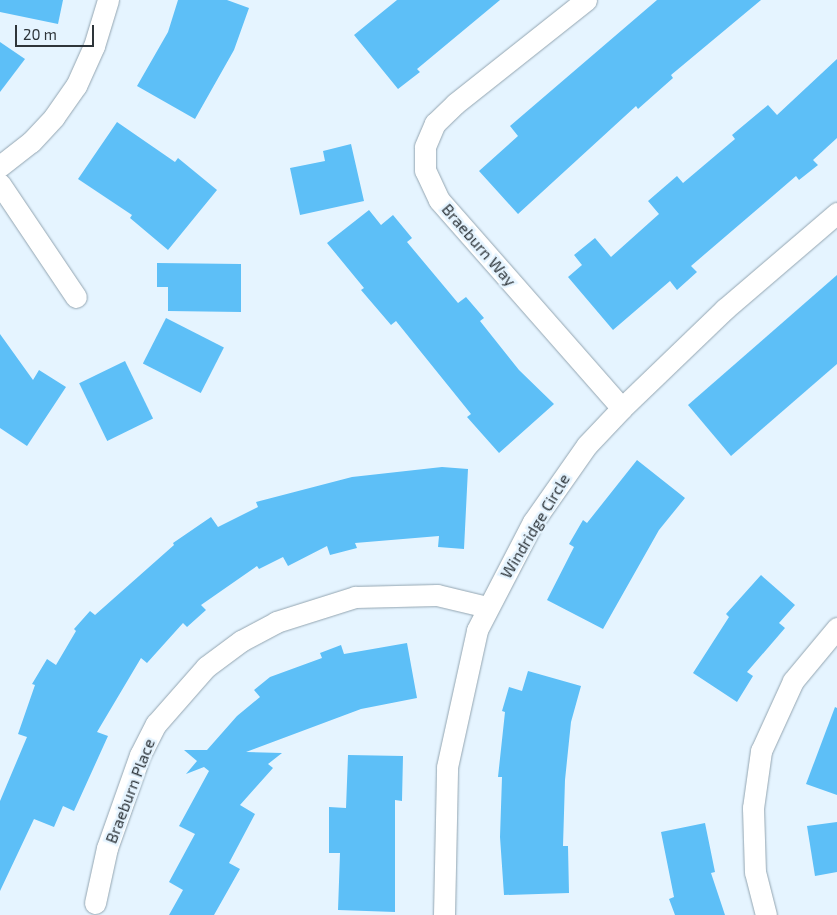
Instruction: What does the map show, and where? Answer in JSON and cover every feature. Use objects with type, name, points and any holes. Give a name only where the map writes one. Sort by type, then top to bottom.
[{"type":"street","points":[[0,166],[32,142],[54,117],[76,86],[94,46],[108,0]]},
{"type":"street","name":"Braeburn Way","points":[[586,0],[455,104],[435,123],[425,147],[425,170],[439,200],[622,408]]},
{"type":"street","points":[[0,184],[76,297]]},
{"type":"street","name":"Windridge Circle","points":[[444,915],[447,767],[477,630],[487,607],[558,483],[622,408],[724,309],[837,213]]},
{"type":"street","name":"Braeburn Place","points":[[95,902],[108,848],[140,755],[156,724],[206,667],[241,641],[276,622],[355,597],[437,595],[487,607]]},
{"type":"street","points":[[766,915],[755,872],[753,808],[761,751],[793,681],[837,628]]},
{"type":"building","points":[[0,0],[63,0],[58,24],[0,12]]},
{"type":"building","points":[[178,0],[227,0],[249,8],[234,50],[195,119],[137,86],[168,32]]},
{"type":"building","points":[[397,0],[500,0],[417,69],[420,72],[398,89],[354,35]]},
{"type":"building","points":[[657,0],[761,0],[671,75],[673,78],[638,109],[636,106],[518,214],[479,171],[518,136],[510,126]]},
{"type":"building","points":[[0,42],[25,59],[0,92]]},
{"type":"building","points":[[837,59],[837,138],[813,160],[818,165],[799,180],[796,176],[691,266],[697,272],[677,290],[670,281],[613,330],[568,277],[582,265],[574,255],[595,238],[611,257],[659,214],[648,201],[677,176],[683,183],[735,139],[732,135],[768,105],[777,115]]},
{"type":"building","points":[[117,122],[175,162],[178,158],[217,190],[168,250],[130,218],[132,215],[78,179]]},
{"type":"building","points":[[351,144],[364,201],[300,215],[290,168],[325,161],[323,151]]},
{"type":"building","points":[[369,210],[381,225],[393,215],[412,238],[407,242],[458,303],[466,297],[484,318],[480,321],[519,370],[554,404],[499,453],[467,417],[471,414],[396,321],[391,325],[361,290],[364,288],[327,243]]},
{"type":"building","points":[[157,263],[241,264],[241,312],[168,311],[168,287],[157,287]]},
{"type":"building","points":[[837,275],[837,364],[731,456],[688,405]]},
{"type":"building","points":[[166,318],[224,348],[201,393],[143,363]]},
{"type":"building","points":[[0,334],[33,380],[39,370],[66,387],[27,446],[0,428]]},
{"type":"building","points":[[125,361],[153,419],[107,441],[79,383]]},
{"type":"building","points":[[637,460],[685,498],[659,530],[603,629],[547,600],[574,547],[569,544],[583,520],[587,523]]},
{"type":"building","points":[[442,467],[468,469],[464,549],[438,547],[439,536],[355,543],[357,548],[330,555],[327,546],[288,566],[283,557],[259,569],[257,566],[201,605],[206,610],[187,627],[183,623],[147,663],[141,658],[97,732],[108,736],[74,811],[63,806],[54,827],[34,819],[0,891],[0,801],[27,737],[18,734],[35,685],[32,684],[47,659],[56,665],[76,631],[74,629],[90,611],[95,615],[174,545],[173,543],[211,517],[218,527],[258,507],[256,502],[352,477]]},
{"type":"building","points":[[761,575],[795,605],[779,623],[785,628],[747,672],[753,676],[737,702],[693,673],[729,617],[726,614]]},
{"type":"building","points":[[407,643],[417,698],[361,709],[246,752],[282,753],[268,764],[273,768],[240,805],[255,814],[229,863],[240,869],[214,915],[169,915],[183,890],[169,882],[195,834],[179,826],[209,771],[204,767],[186,774],[197,761],[184,750],[207,750],[237,716],[260,697],[254,690],[270,677],[322,658],[320,653],[341,645],[344,654]]},
{"type":"building","points":[[528,671],[581,686],[571,722],[565,780],[563,846],[568,846],[569,893],[504,895],[500,837],[502,777],[498,777],[505,712],[502,711],[509,687],[522,691]]},
{"type":"building","points":[[835,707],[837,708],[837,795],[806,784]]},
{"type":"building","points":[[348,755],[403,756],[402,801],[395,800],[395,912],[338,910],[340,853],[329,853],[329,807],[346,808]]},
{"type":"building","points":[[837,822],[837,872],[815,876],[807,826]]},
{"type":"building","points":[[705,823],[715,872],[711,873],[725,915],[675,915],[669,899],[674,897],[661,832]]}]
